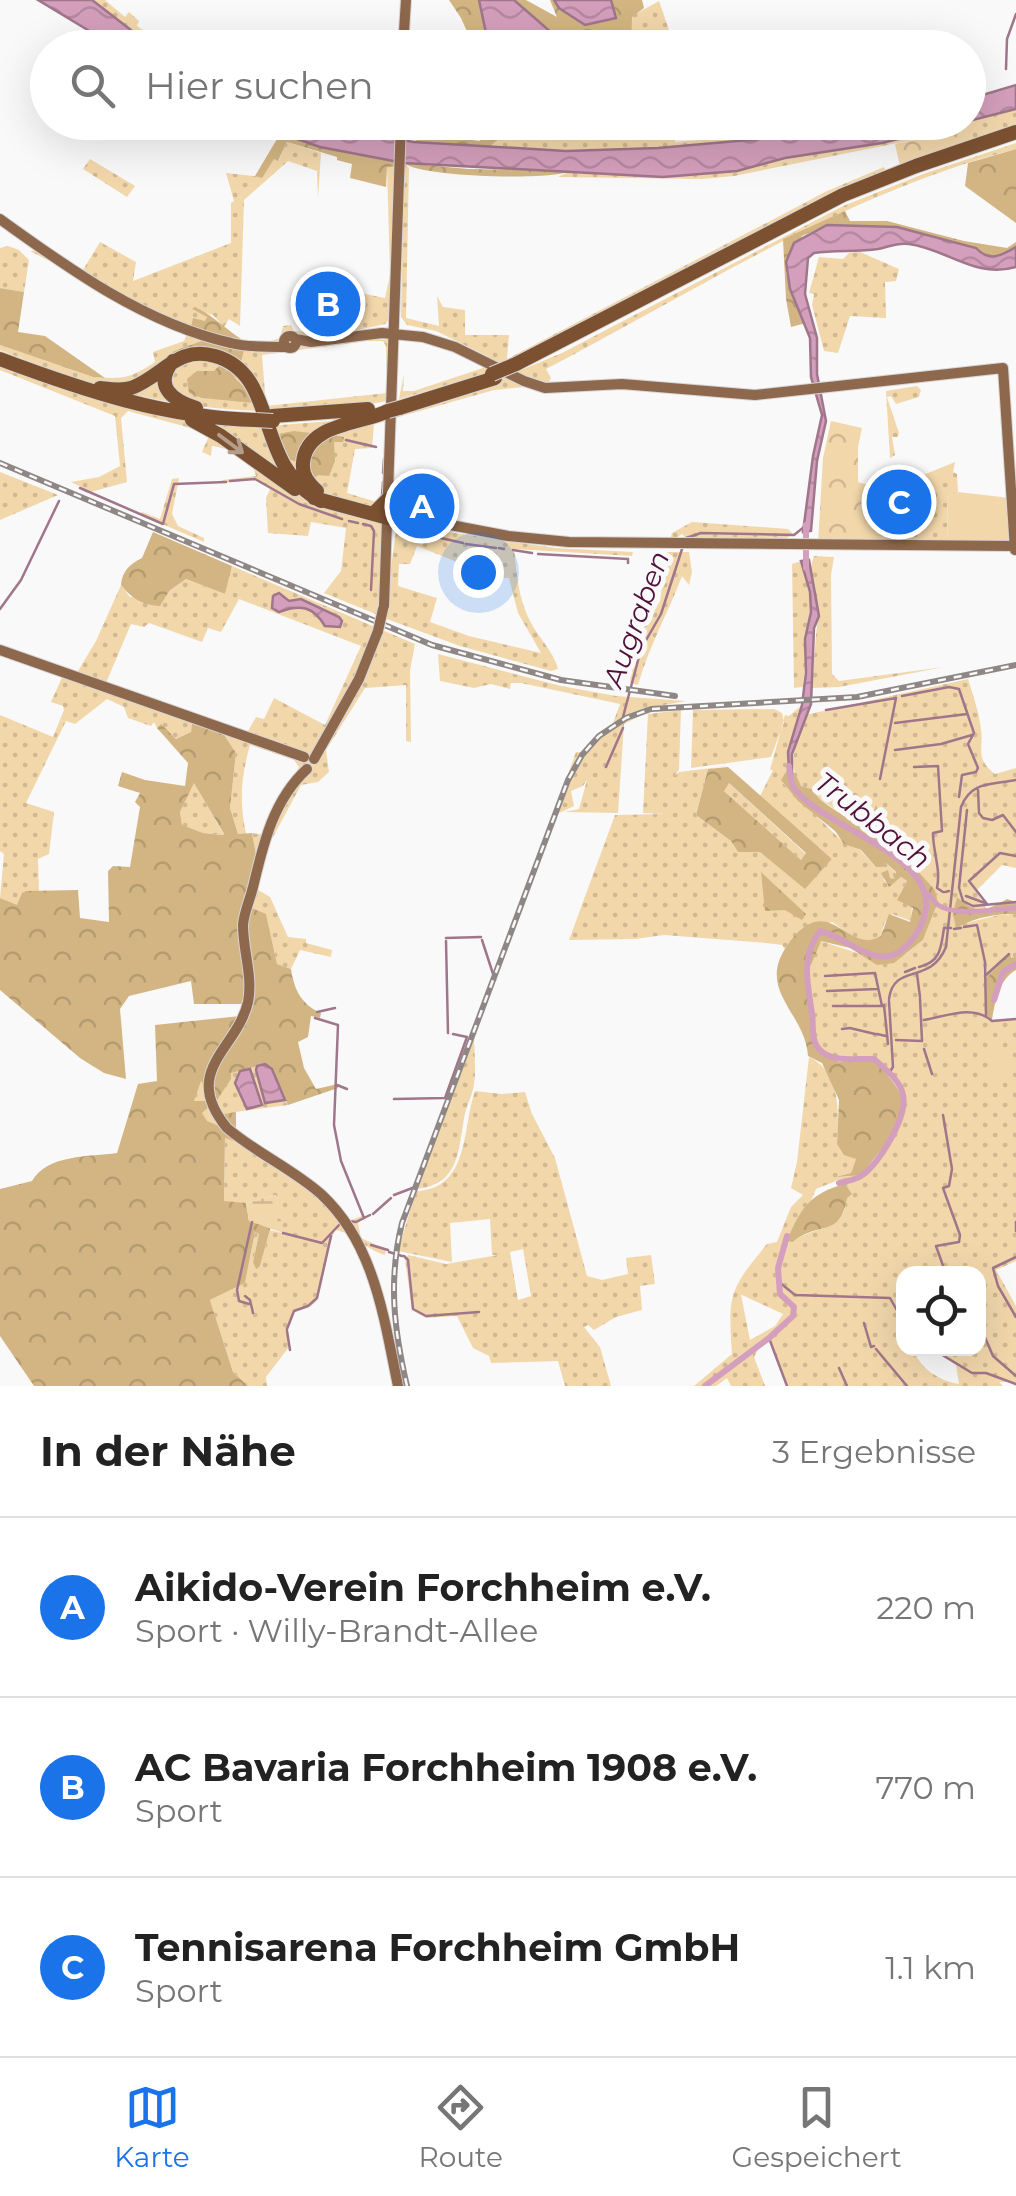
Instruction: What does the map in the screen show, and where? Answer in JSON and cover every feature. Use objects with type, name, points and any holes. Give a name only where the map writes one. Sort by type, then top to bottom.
[{"type":"highway","points":[[682,281],[843,200],[1016,135]]},
{"type":"highway","points":[[323,499],[304,474],[303,461],[308,449],[332,429],[518,366],[843,195],[916,166],[1016,135]]},
{"type":"highway","points":[[100,388],[132,388],[174,360],[191,354],[206,354],[237,367],[254,389],[294,477],[323,499]]},
{"type":"highway","points":[[0,356],[100,388],[272,424],[394,407]]},
{"type":"highway","points":[[0,356],[86,390],[163,410],[208,428],[288,485],[387,516]]},
{"type":"highway","points":[[174,360],[164,377],[167,392],[182,404],[206,412]]},
{"type":"highway","points":[[163,410],[255,418]]},
{"type":"main road","points":[[404,30],[405,5]]},
{"type":"main road","points":[[398,1386],[377,1292],[348,1226],[322,1196],[228,1128],[211,1096],[210,1080],[214,1060],[242,1017],[249,996],[243,922],[261,848],[272,819],[359,679],[383,607],[393,457],[401,140]]},
{"type":"main road","points":[[0,219],[142,309],[219,340],[266,347],[396,331],[448,344],[494,372],[546,388],[622,384],[742,395],[1003,368],[1015,544],[840,549],[535,544],[387,516]]},
{"type":"main road","points":[[387,516],[398,525],[408,520]]},
{"type":"main road","points":[[0,650],[306,761]]},
{"type":"green space","points":[[92,0],[105,0],[125,17],[129,12],[143,30],[130,30]]},
{"type":"green space","points":[[449,0],[479,0],[485,30],[466,30]]},
{"type":"green space","points":[[514,0],[526,0],[557,17],[550,0],[554,0],[559,8],[598,23],[615,18],[611,0],[642,0],[644,8],[632,17],[632,30],[548,30]]},
{"type":"green space","points":[[659,1],[669,30],[625,30],[632,16]]},
{"type":"green space","points":[[1016,109],[1016,129],[986,139],[986,117]]},
{"type":"green space","points":[[276,140],[300,140],[398,162],[398,166],[387,167],[386,187],[350,178],[352,164],[337,157],[287,142],[278,161],[274,159],[262,178],[255,176]]},
{"type":"green space","points":[[417,140],[498,140],[488,148],[413,142]]},
{"type":"green space","points":[[498,140],[750,140],[584,150],[488,148]]},
{"type":"green space","points":[[912,140],[734,176],[702,179],[558,177],[570,171],[663,177],[737,171],[785,158]]},
{"type":"green space","points":[[955,140],[983,140],[900,168],[486,373],[399,399],[404,374],[403,391],[414,391],[483,368],[487,356],[436,331],[407,325],[401,317],[404,163],[409,168],[406,318],[439,326],[437,296],[443,307],[465,310],[465,335],[509,335],[507,359],[827,191],[884,167],[886,171],[956,144]]},
{"type":"green space","points":[[955,140],[957,145],[900,166],[895,144]]},
{"type":"green space","points":[[287,142],[321,153],[318,199],[317,171],[288,161],[244,200],[240,326],[229,319],[224,327],[213,315],[193,310],[207,316],[204,340],[174,351],[239,365],[246,342],[280,338],[283,326],[322,333],[349,329],[346,294],[353,287],[360,293],[385,298],[390,275],[387,166],[398,166],[389,320],[350,332],[352,337],[389,340],[391,400],[319,410],[210,407],[102,387],[0,350],[0,345],[93,377],[126,377],[155,362],[153,352],[184,341],[187,334],[158,324],[121,298],[30,251],[48,249],[83,270],[100,242],[136,262],[133,281],[231,243],[234,201],[226,173],[262,177],[274,159],[279,160]],"holes":[[[383,341],[387,393],[266,406],[262,355]]]},
{"type":"green space","points":[[1016,143],[1016,149],[892,191],[775,246],[546,369],[551,378],[547,385],[527,381],[524,387],[494,390],[374,424],[372,448],[355,449],[347,493],[380,503],[382,608],[378,615],[324,593],[341,571],[346,528],[311,522],[308,536],[268,533],[266,498],[271,487],[256,479],[223,483],[222,480],[256,476],[250,463],[239,455],[212,446],[211,456],[202,452],[209,436],[128,411],[121,418],[127,482],[91,492],[71,482],[99,477],[120,466],[115,416],[0,370],[0,362],[10,368],[268,426],[383,417],[416,410],[445,402],[562,353],[843,206]]},
{"type":"green space","points":[[1016,149],[1016,223],[965,186],[968,163]]},
{"type":"green space","points":[[90,159],[135,186],[127,197],[83,169]]},
{"type":"green space","points":[[404,163],[570,171],[538,176],[486,176],[434,172]]},
{"type":"green space","points":[[845,211],[850,221],[887,221],[1007,248],[1016,242],[1016,247],[991,257],[976,248],[897,227],[827,225],[802,236],[786,273],[806,323],[791,327],[786,299],[783,239]]},
{"type":"green space","points":[[8,246],[29,260],[24,292],[0,288],[0,248]]},
{"type":"green space","points":[[860,252],[899,269],[896,281],[885,282],[886,318],[850,316],[838,353],[824,351],[812,305],[814,294],[809,293],[819,257],[843,259],[849,253]]},
{"type":"green space","points":[[0,288],[24,292],[18,332],[45,336],[105,378],[0,345]]},
{"type":"green space","points":[[195,307],[246,342],[240,366],[220,355],[160,364],[174,351],[204,340],[191,327],[193,318],[205,321],[207,317],[192,309]]},
{"type":"green space","points":[[222,363],[234,370],[234,377],[254,403],[189,393],[187,379],[197,371],[214,371]]},
{"type":"green space","points":[[917,386],[921,390],[919,397],[896,404],[891,396],[887,397],[899,433],[892,437],[895,455],[890,458],[886,391]]},
{"type":"green space","points":[[831,421],[862,428],[858,482],[880,489],[887,498],[884,545],[818,544],[823,458]]},
{"type":"green space","points":[[294,431],[344,437],[343,442],[334,442],[335,461],[329,476],[301,474],[297,462],[288,459],[278,434]]},
{"type":"green space","points":[[955,462],[951,483],[941,483],[941,490],[910,493],[906,545],[884,545],[889,489]]},
{"type":"green space","points":[[0,472],[58,495],[0,520]]},
{"type":"green space","points":[[953,472],[957,474],[958,492],[947,497],[948,545],[906,545],[909,493],[940,490],[941,483],[951,482]]},
{"type":"green space","points":[[179,478],[172,514],[178,526],[204,538],[204,542],[139,514],[160,519],[172,479]]},
{"type":"green space","points":[[958,492],[1010,498],[1011,544],[948,545],[947,497]]},
{"type":"green space","points":[[692,522],[788,529],[793,534],[785,539],[699,538],[691,543],[682,534],[669,543],[672,533]]},
{"type":"green space","points":[[401,525],[555,548],[633,552],[632,556],[514,549],[523,604],[556,662],[558,669],[551,671],[460,646],[384,618],[396,531]],"holes":[[[417,546],[462,564],[461,577],[509,578],[518,613],[541,653],[430,622],[437,598],[398,586],[399,564],[410,564]]]},
{"type":"green space","points":[[153,532],[232,566],[225,594],[186,579],[169,591],[160,606],[143,603],[129,594],[121,585],[123,576],[130,565],[142,558]]},
{"type":"green space","points":[[667,552],[689,552],[689,585],[682,576],[638,685],[630,683],[634,644],[660,601]]},
{"type":"green space","points":[[814,556],[834,557],[832,674],[839,681],[944,667],[839,687],[812,688],[818,609],[811,574]]},
{"type":"green space","points":[[801,561],[811,600],[803,687],[794,688],[792,564]]},
{"type":"green space","points":[[232,566],[415,644],[410,670],[411,742],[406,741],[406,685],[365,688],[326,750],[329,772],[318,782],[301,785],[258,865],[252,833],[264,835],[299,767],[294,760],[250,745],[242,789],[246,834],[238,834],[230,808],[236,753],[223,733],[243,740],[256,717],[264,719],[274,698],[325,725],[361,646],[239,599],[221,632],[208,628],[202,642],[149,623],[144,627],[131,624],[103,690],[192,723],[191,732],[176,739],[161,725],[157,728],[154,722],[151,726],[128,718],[124,707],[107,699],[75,724],[66,721],[26,803],[54,812],[49,854],[38,859],[39,891],[26,891],[17,906],[0,898],[4,854],[0,851],[0,715],[53,737],[64,710],[51,702],[64,673],[78,671],[96,641],[121,585],[130,597],[169,591],[186,579],[225,594]]},
{"type":"green space","points":[[438,654],[561,686],[616,696],[686,701],[648,708],[648,712],[624,724],[618,813],[564,812],[579,809],[587,780],[571,791],[574,806],[557,814],[576,752],[583,752],[613,723],[620,704],[521,683],[511,683],[510,689],[491,684],[474,688],[440,681]]},
{"type":"green space","points":[[968,679],[980,723],[984,763],[995,774],[1016,768],[1016,868],[1002,865],[976,891],[987,910],[970,909],[958,898],[962,924],[1016,914],[1016,957],[986,978],[992,1020],[1016,1018],[1016,1261],[996,1270],[1016,1306],[1016,1386],[999,1382],[1003,1386],[787,1386],[770,1340],[760,1346],[754,1357],[765,1386],[731,1386],[727,1378],[716,1386],[694,1386],[732,1354],[731,1305],[738,1283],[767,1244],[777,1242],[791,1207],[803,1195],[791,1188],[809,1057],[827,1073],[836,1094],[837,1144],[856,1159],[851,1173],[838,1176],[862,1175],[903,1117],[904,1098],[887,1074],[861,1061],[833,1059],[818,1049],[803,973],[821,941],[884,962],[906,954],[923,940],[938,902],[935,890],[898,849],[876,834],[879,813],[872,815],[876,820],[874,826],[858,823],[814,795],[812,789],[801,786],[794,769],[796,743],[805,715]],"holes":[[[841,1179],[846,1190],[844,1212],[839,1219],[793,1242],[816,1189]],[[741,1295],[783,1314],[775,1326],[750,1340]]]},
{"type":"green space","points":[[802,705],[783,783],[845,844],[860,850],[876,867],[885,862],[896,873],[894,880],[883,879],[889,886],[901,877],[907,881],[900,894],[901,902],[912,905],[911,921],[892,914],[881,936],[868,940],[856,938],[832,922],[796,934],[785,949],[766,943],[664,935],[569,940],[615,815],[665,814],[643,813],[648,714],[681,710],[679,770],[674,776],[679,772],[728,766],[708,769],[696,815],[731,841],[738,852],[760,852],[805,888],[832,859],[760,796],[773,770],[785,715]]},
{"type":"green space","points":[[774,709],[782,713],[784,722],[771,757],[691,768],[693,710]]},
{"type":"green space","points":[[192,723],[223,733],[236,753],[230,808],[238,834],[252,833],[258,865],[247,906],[266,914],[277,964],[291,969],[300,996],[321,1013],[320,1018],[311,1016],[308,1037],[298,1042],[304,1068],[316,1089],[338,1084],[338,1088],[288,1105],[272,1069],[265,1064],[231,1073],[217,1100],[201,1081],[194,1101],[212,1104],[202,1113],[207,1121],[219,1126],[224,1114],[236,1112],[236,1135],[241,1143],[225,1138],[224,1201],[246,1203],[249,1221],[271,1226],[260,1266],[256,1269],[253,1262],[259,1234],[255,1232],[245,1283],[210,1300],[233,1372],[248,1386],[34,1386],[0,1336],[0,1189],[32,1181],[39,1172],[59,1161],[117,1153],[138,1084],[157,1081],[155,1025],[240,1016],[243,1004],[194,1004],[191,981],[129,996],[120,1009],[126,1079],[104,1073],[80,1058],[0,990],[0,898],[17,905],[26,891],[78,890],[80,918],[109,922],[108,871],[113,866],[130,867],[140,807],[135,802],[140,793],[118,786],[122,772],[185,786],[188,763],[157,728],[161,724],[176,739],[191,732]],"holes":[[[194,783],[224,834],[203,833],[182,825],[180,812]]]},
{"type":"green space","points":[[728,767],[832,859],[805,889],[760,852],[738,852],[731,841],[696,815],[708,769]],"holes":[[[729,783],[806,853],[801,860],[724,791]]]},
{"type":"green space","points":[[787,770],[830,807],[859,822],[874,826],[876,805],[879,813],[876,834],[898,849],[935,890],[938,902],[923,940],[894,963],[877,965],[850,948],[821,941],[811,965],[805,967],[812,1039],[817,1049],[839,1062],[874,1061],[900,1093],[902,1118],[862,1175],[835,1177],[851,1173],[856,1159],[844,1155],[837,1144],[839,1100],[822,1063],[808,1056],[799,1026],[778,987],[780,957],[791,940],[817,922],[828,922],[869,940],[881,936],[889,914],[910,922],[913,908],[897,900],[907,881],[901,877],[889,887],[881,873],[888,870],[894,879],[896,872],[886,863],[876,867],[861,850],[844,844],[835,831],[798,801],[781,780]]},
{"type":"green space","points":[[194,782],[224,835],[182,826],[180,812]]},
{"type":"green space","points":[[729,783],[806,854],[801,860],[723,790]]},
{"type":"green space","points":[[761,872],[806,914],[802,920],[785,910],[765,911]]},
{"type":"green space","points":[[255,888],[270,897],[288,937],[306,939],[306,943],[332,950],[331,957],[300,950],[291,969],[277,964],[266,915],[246,906]]},
{"type":"green space","points":[[957,897],[970,907],[981,909],[1007,899],[1016,902],[1016,914],[984,917],[956,929],[953,913]]},
{"type":"green space","points":[[1010,954],[1011,958],[1016,957],[1016,970],[1002,985],[992,1020],[987,1015],[986,978]]},
{"type":"green space","points":[[474,1035],[474,1083],[454,1165],[441,1181],[416,1189]]},
{"type":"green space","points":[[1009,1047],[1014,1081],[991,1085],[986,1051]]},
{"type":"green space","points":[[257,1066],[265,1103],[285,1100],[288,1105],[236,1112],[220,1127],[206,1121],[193,1102],[201,1080]]},
{"type":"green space","points":[[475,1091],[525,1092],[555,1158],[587,1276],[602,1280],[628,1274],[626,1258],[651,1255],[655,1284],[640,1286],[642,1310],[616,1317],[594,1330],[588,1325],[584,1327],[600,1347],[611,1386],[565,1386],[558,1361],[491,1363],[489,1356],[473,1348],[457,1316],[426,1318],[412,1310],[405,1259],[408,1255],[446,1264],[498,1255],[492,1255],[490,1219],[450,1223],[452,1262],[398,1251],[416,1191],[434,1188],[455,1168]],"holes":[[[523,1249],[531,1296],[518,1300],[510,1252]]]},
{"type":"green space","points":[[225,1137],[243,1143],[351,1220],[362,1216],[364,1219],[358,1223],[361,1238],[386,1249],[385,1255],[335,1230],[316,1301],[294,1311],[287,1331],[289,1347],[266,1377],[267,1386],[248,1386],[233,1372],[210,1300],[245,1283],[255,1232],[259,1234],[253,1262],[260,1266],[270,1230],[282,1233],[276,1195],[246,1203],[224,1202]]},
{"type":"green space","points":[[845,1184],[852,1194],[834,1224],[787,1241],[808,1204],[823,1192]]},
{"type":"green space","points":[[276,1195],[283,1233],[249,1221],[246,1203]]},
{"type":"water","points":[[38,0],[92,0],[131,30],[88,30]]},
{"type":"water","points":[[479,0],[514,0],[548,30],[485,30]]},
{"type":"water","points":[[554,0],[611,0],[616,18],[585,25],[559,8]]},
{"type":"water","points":[[1016,85],[1016,109],[986,117],[986,94]]},
{"type":"water","points":[[300,140],[403,140],[566,151],[749,140],[894,140],[785,158],[737,171],[663,177],[404,163]]},
{"type":"water","points":[[827,225],[897,227],[976,248],[991,256],[1016,247],[1016,267],[987,269],[905,244],[814,253],[808,258],[805,294],[817,338],[817,374],[826,421],[817,461],[811,531],[803,532],[822,415],[811,377],[810,338],[790,289],[786,262],[794,243]]},
{"type":"water","points":[[809,560],[819,616],[814,628],[811,704],[792,754],[792,772],[788,752],[802,705],[805,639],[811,612],[801,561]]},
{"type":"water","points":[[279,593],[289,601],[301,599],[339,617],[340,627],[325,626],[305,608],[279,612],[272,608],[273,596]]},
{"type":"water","points":[[265,1064],[272,1069],[285,1100],[265,1103],[256,1070]]},
{"type":"water","points":[[250,1069],[262,1105],[247,1109],[235,1083],[240,1071]]},
{"type":"waterway","points":[[1006,69],[1007,39],[1016,14]]},
{"type":"waterway","points":[[346,440],[376,447]]},
{"type":"waterway","points":[[383,473],[384,459]]},
{"type":"waterway","points":[[230,481],[255,479],[299,504],[342,519]]},
{"type":"waterway","points":[[80,488],[163,524],[174,484],[226,482]]},
{"type":"waterway","points":[[382,496],[383,482]]},
{"type":"waterway","points":[[0,609],[21,580],[59,501]]},
{"type":"waterway","points":[[349,521],[358,523]]},
{"type":"waterway","points":[[363,524],[374,531],[371,590]]},
{"type":"waterway","name":"Trubbach","points":[[806,525],[806,568]]},
{"type":"waterway","name":"Augraben","points":[[686,538],[701,533],[794,535],[804,527]]},
{"type":"waterway","points":[[405,530],[463,543]]},
{"type":"waterway","points":[[466,544],[496,548]]},
{"type":"waterway","name":"Augraben","points":[[623,717],[641,649],[661,614],[683,546]]},
{"type":"waterway","points":[[499,548],[504,549]]},
{"type":"waterway","points":[[513,550],[532,553]]},
{"type":"waterway","points":[[538,554],[628,559],[628,563]]},
{"type":"waterway","points":[[902,696],[949,687],[959,689],[974,733],[968,744],[978,768],[962,775],[959,797]]},
{"type":"waterway","points":[[826,710],[896,698],[880,779]]},
{"type":"waterway","points":[[895,723],[967,714]]},
{"type":"waterway","name":"Augraben","points":[[606,767],[623,728]]},
{"type":"waterway","points":[[895,750],[972,735]]},
{"type":"waterway","name":"Trubbach","points":[[789,766],[793,786],[810,804],[905,865],[921,883],[926,905],[919,929],[907,946],[895,954],[871,954],[820,931],[810,951],[808,981],[815,1043],[832,1057],[874,1059],[895,1080],[903,1095],[897,1127],[876,1162],[859,1177],[839,1183]]},
{"type":"waterway","points":[[914,767],[938,766],[942,831],[933,833],[937,888],[943,892]]},
{"type":"waterway","points":[[889,999],[898,981],[931,966],[946,947],[965,799],[976,788],[1016,780]]},
{"type":"waterway","points":[[978,790],[979,813],[983,818],[992,820],[1003,815],[1016,832]]},
{"type":"waterway","points":[[967,810],[959,888],[963,901],[973,906],[1016,902]]},
{"type":"waterway","points":[[987,904],[969,881],[1000,853],[1016,856]]},
{"type":"waterway","points":[[945,892],[949,891]]},
{"type":"waterway","points":[[927,893],[938,905],[955,911],[1016,908]]},
{"type":"waterway","points":[[966,896],[985,903]]},
{"type":"waterway","points":[[964,927],[977,925],[985,962],[986,1016]]},
{"type":"waterway","points":[[919,967],[936,957],[944,928],[951,928]]},
{"type":"waterway","points":[[954,929],[961,928]]},
{"type":"waterway","points":[[446,938],[481,937]]},
{"type":"waterway","points":[[482,940],[495,980]]},
{"type":"waterway","points":[[446,941],[448,1033]]},
{"type":"waterway","points":[[985,976],[1009,954]]},
{"type":"waterway","points":[[994,1000],[1003,972],[1016,964]]},
{"type":"waterway","points":[[905,972],[915,968]]},
{"type":"waterway","points":[[825,976],[875,973],[882,1006]]},
{"type":"waterway","points":[[917,974],[920,997]]},
{"type":"waterway","points":[[827,991],[877,989]]},
{"type":"waterway","points":[[896,1040],[922,1041],[920,998]]},
{"type":"waterway","points":[[889,1001],[893,1067],[889,1073]]},
{"type":"waterway","points":[[884,1005],[888,1044]]},
{"type":"waterway","points":[[833,1006],[881,1006]]},
{"type":"waterway","points":[[317,1012],[335,1008]]},
{"type":"waterway","points":[[924,1020],[968,1012],[992,1021],[1016,1019]]},
{"type":"waterway","points":[[315,1018],[338,1025],[334,1125],[341,1161],[364,1218]]},
{"type":"waterway","points":[[842,1029],[875,1034]]},
{"type":"waterway","points":[[394,1099],[445,1098],[467,1037],[453,1034]]},
{"type":"waterway","points":[[877,1034],[886,1036]]},
{"type":"waterway","points":[[924,1049],[932,1074]]},
{"type":"waterway","points":[[337,1085],[347,1089]]},
{"type":"waterway","points":[[943,1115],[952,1169],[949,1186],[943,1188],[960,1235],[959,1242],[936,1246],[943,1266]]},
{"type":"waterway","points":[[394,1195],[415,1187]]},
{"type":"waterway","points":[[373,1214],[391,1198]]},
{"type":"waterway","points":[[349,1221],[370,1215]]},
{"type":"waterway","points":[[249,1304],[239,1301],[237,1290],[252,1222]]},
{"type":"waterway","points":[[1016,1222],[1016,1231]]},
{"type":"waterway","points":[[283,1233],[322,1243],[340,1224]]},
{"type":"waterway","points":[[287,1329],[294,1311],[317,1298],[331,1236]]},
{"type":"waterway","name":"Trubbach","points":[[705,1386],[793,1316],[794,1307],[780,1294],[778,1268],[787,1236]]},
{"type":"waterway","points":[[371,1245],[388,1250]]},
{"type":"waterway","points":[[389,1252],[402,1256]]},
{"type":"waterway","points":[[404,1256],[408,1260],[413,1309],[426,1316],[479,1312]]},
{"type":"waterway","points":[[1016,1257],[993,1268],[998,1286],[1016,1317]]},
{"type":"waterway","points":[[779,1282],[795,1295],[890,1298],[896,1309]]},
{"type":"waterway","points":[[245,1296],[253,1313]]},
{"type":"waterway","points":[[864,1323],[871,1347],[874,1346]]},
{"type":"waterway","points":[[287,1331],[290,1350]]},
{"type":"waterway","points":[[769,1338],[787,1386]]},
{"type":"waterway","points":[[986,1340],[993,1356],[1016,1376]]},
{"type":"waterway","points":[[876,1349],[907,1386]]},
{"type":"waterway","points":[[944,1356],[972,1373],[986,1373],[1016,1384]]},
{"type":"waterway","points":[[839,1368],[847,1386]]},
{"type":"railway","points":[[0,463],[432,645],[561,680],[675,696]]},
{"type":"railway","points":[[407,1386],[394,1305],[402,1223],[568,780],[582,755],[599,736],[626,718],[651,709],[857,697],[1016,665]]},
{"type":"place","name":"AC Bavaria Forchheim 1908 e.V.","points":[[328,304]]},
{"type":"place","name":"Tennisarena Forchheim GmbH","points":[[899,502]]},
{"type":"place","name":"Aikido-Verein Forchheim e.V.","points":[[422,506]]}]
